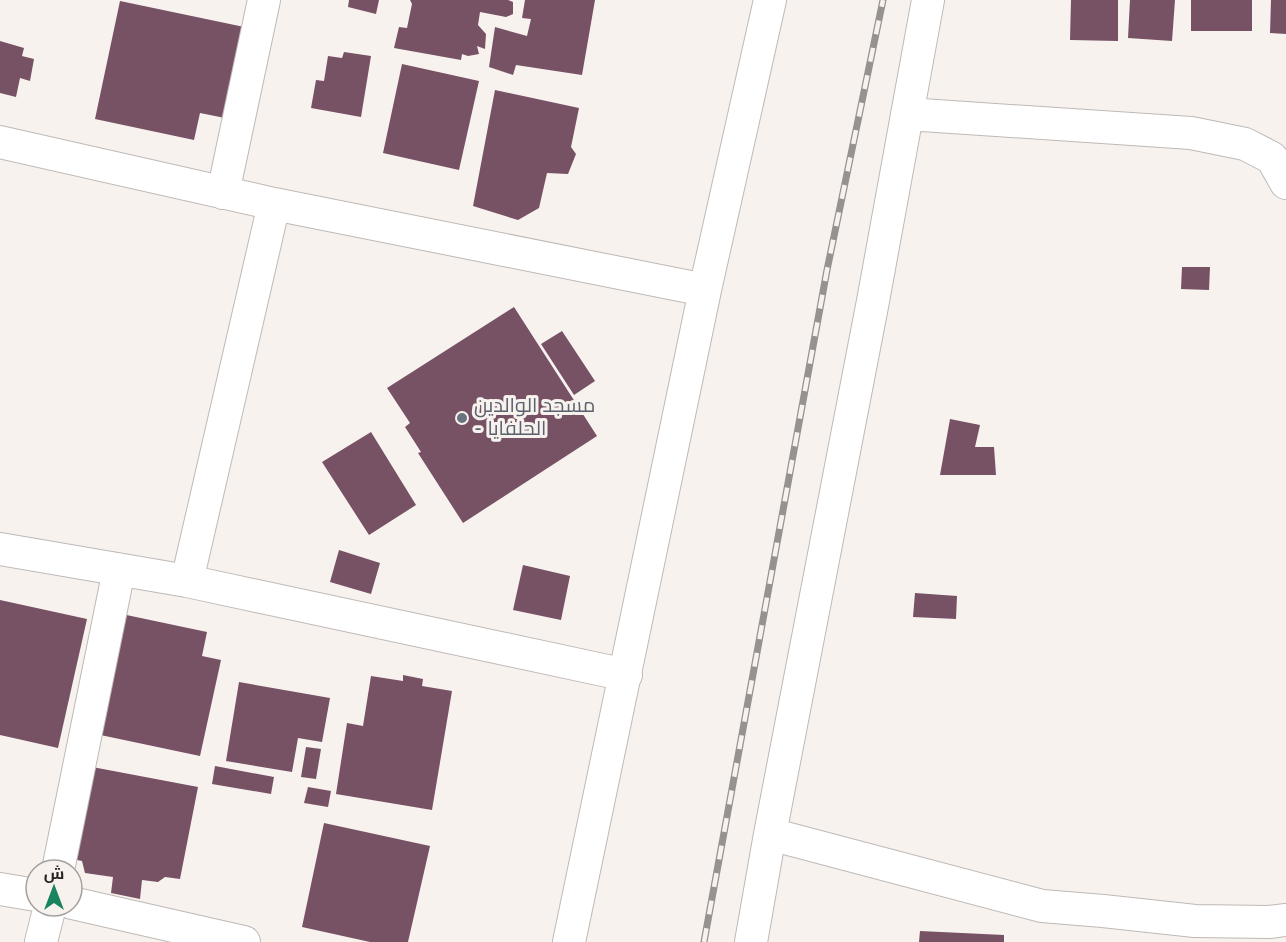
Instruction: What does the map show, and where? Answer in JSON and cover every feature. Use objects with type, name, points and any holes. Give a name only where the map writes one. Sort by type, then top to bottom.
[{"type":"street","points":[[223,193],[264,0]]},
{"type":"street","points":[[569,942],[705,290],[770,0]]},
{"type":"street","points":[[751,942],[928,0]]},
{"type":"street","points":[[907,114],[1191,133],[1245,144],[1272,158],[1286,183]]},
{"type":"street","points":[[0,142],[274,204],[705,290]]},
{"type":"street","points":[[187,581],[274,204]]},
{"type":"street","points":[[0,549],[187,581],[626,675]]},
{"type":"street","points":[[60,858],[119,570]]},
{"type":"street","points":[[770,834],[1042,906],[1103,910],[1195,921],[1269,922],[1286,920]]},
{"type":"street","points":[[0,889],[24,893]]},
{"type":"street","points":[[84,906],[244,942]]},
{"type":"street","points":[[41,942],[47,918]]},
{"type":"building","points":[[349,0],[379,0],[376,14],[348,7]]},
{"type":"building","points":[[410,0],[508,0],[513,2],[513,14],[506,17],[480,12],[478,25],[486,34],[485,49],[477,46],[479,54],[468,56],[462,54],[461,60],[394,48],[399,27],[407,28],[412,4]]},
{"type":"building","points":[[525,0],[595,0],[582,75],[516,65],[513,75],[489,67],[495,27],[527,36],[531,19],[522,18]]},
{"type":"building","points":[[1071,0],[1118,0],[1118,41],[1070,40]]},
{"type":"building","points":[[1130,0],[1175,0],[1172,41],[1128,38]]},
{"type":"building","points":[[1191,0],[1252,0],[1252,31],[1191,31]]},
{"type":"building","points":[[1271,0],[1286,0],[1286,34],[1270,33]]},
{"type":"building","points":[[120,1],[249,28],[230,119],[200,113],[194,140],[95,119]]},
{"type":"building","points":[[0,41],[24,48],[22,56],[34,59],[30,81],[20,78],[16,97],[0,93]]},
{"type":"building","points":[[344,52],[371,56],[361,117],[311,108],[316,80],[324,81],[328,56],[342,58]]},
{"type":"building","points":[[402,64],[479,81],[459,170],[383,153]]},
{"type":"building","points":[[495,90],[579,108],[571,147],[576,154],[568,174],[547,173],[539,208],[518,220],[473,206]]},
{"type":"building","points":[[1182,267],[1210,267],[1209,290],[1181,289]]},
{"type":"building","points":[[514,307],[597,436],[463,523],[418,453],[421,452],[405,427],[410,423],[387,388]]},
{"type":"building","points":[[562,331],[595,381],[574,395],[541,344]]},
{"type":"building","points":[[950,419],[980,425],[975,447],[994,447],[996,475],[940,475]]},
{"type":"building","points":[[371,432],[416,505],[369,535],[322,462]]},
{"type":"building","points":[[339,550],[380,563],[371,594],[330,582]]},
{"type":"building","points":[[523,565],[570,576],[561,620],[513,610]]},
{"type":"building","points":[[915,593],[957,596],[956,619],[913,617]]},
{"type":"building","points":[[0,600],[87,619],[58,748],[0,735]]},
{"type":"building","points":[[117,613],[207,632],[202,656],[221,660],[200,756],[91,733]]},
{"type":"building","points":[[403,675],[423,679],[422,686],[452,691],[432,810],[336,794],[347,723],[363,726],[371,676],[403,681]]},
{"type":"building","points":[[239,682],[330,698],[322,742],[298,738],[292,772],[226,761]]},
{"type":"building","points":[[306,747],[321,749],[316,779],[301,777]]},
{"type":"building","points":[[87,766],[198,787],[180,879],[165,877],[158,882],[142,880],[140,899],[111,893],[113,877],[85,873],[84,858],[72,858]]},
{"type":"building","points":[[215,766],[274,777],[271,794],[212,784]]},
{"type":"building","points":[[308,787],[331,791],[328,807],[304,803]]},
{"type":"building","points":[[324,823],[430,846],[408,942],[370,942],[302,927]]},
{"type":"building","points":[[920,931],[1004,935],[1004,942],[919,942]]},
{"type":"railway","points":[[704,942],[827,270],[883,0]]},
{"type":"place","name":"مسجد الوالدين - الحلفايا","points":[[462,418]]}]
